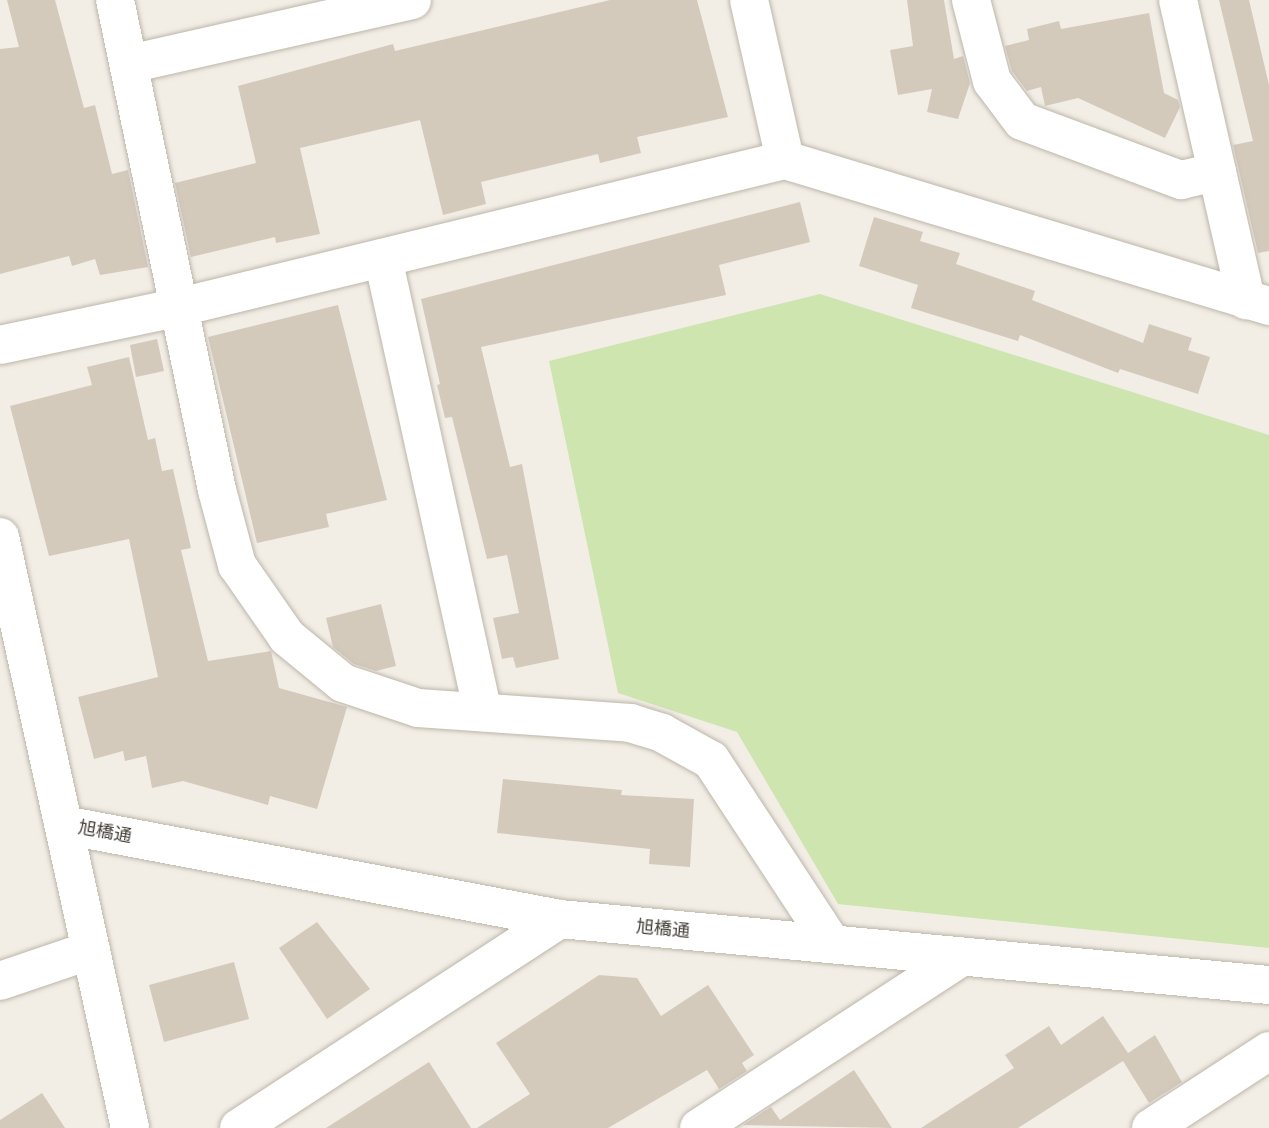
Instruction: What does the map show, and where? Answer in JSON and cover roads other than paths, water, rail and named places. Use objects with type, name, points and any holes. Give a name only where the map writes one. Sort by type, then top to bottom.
[{"type":"street","points":[[115,0],[237,565],[287,637],[342,682],[418,708],[630,723],[662,733],[711,760],[832,944]]},
{"type":"street","points":[[129,64],[412,0]]},
{"type":"street","points":[[749,0],[785,160]]},
{"type":"street","points":[[971,0],[992,81],[1022,121],[1181,180],[1217,172]]},
{"type":"street","points":[[1178,0],[1217,172],[1258,303]]},
{"type":"street","points":[[0,345],[180,307],[785,160],[1258,303]]},
{"type":"street","points":[[383,258],[482,712]]},
{"type":"street","points":[[0,537],[130,1128]]},
{"type":"street","name":"旭橋通","points":[[64,825],[560,919],[1269,985]]},
{"type":"street","points":[[239,1128],[560,919]]},
{"type":"street","points":[[0,981],[91,950]]},
{"type":"street","points":[[699,1128],[960,958]]},
{"type":"street","points":[[1151,1128],[1269,1051]]}]
